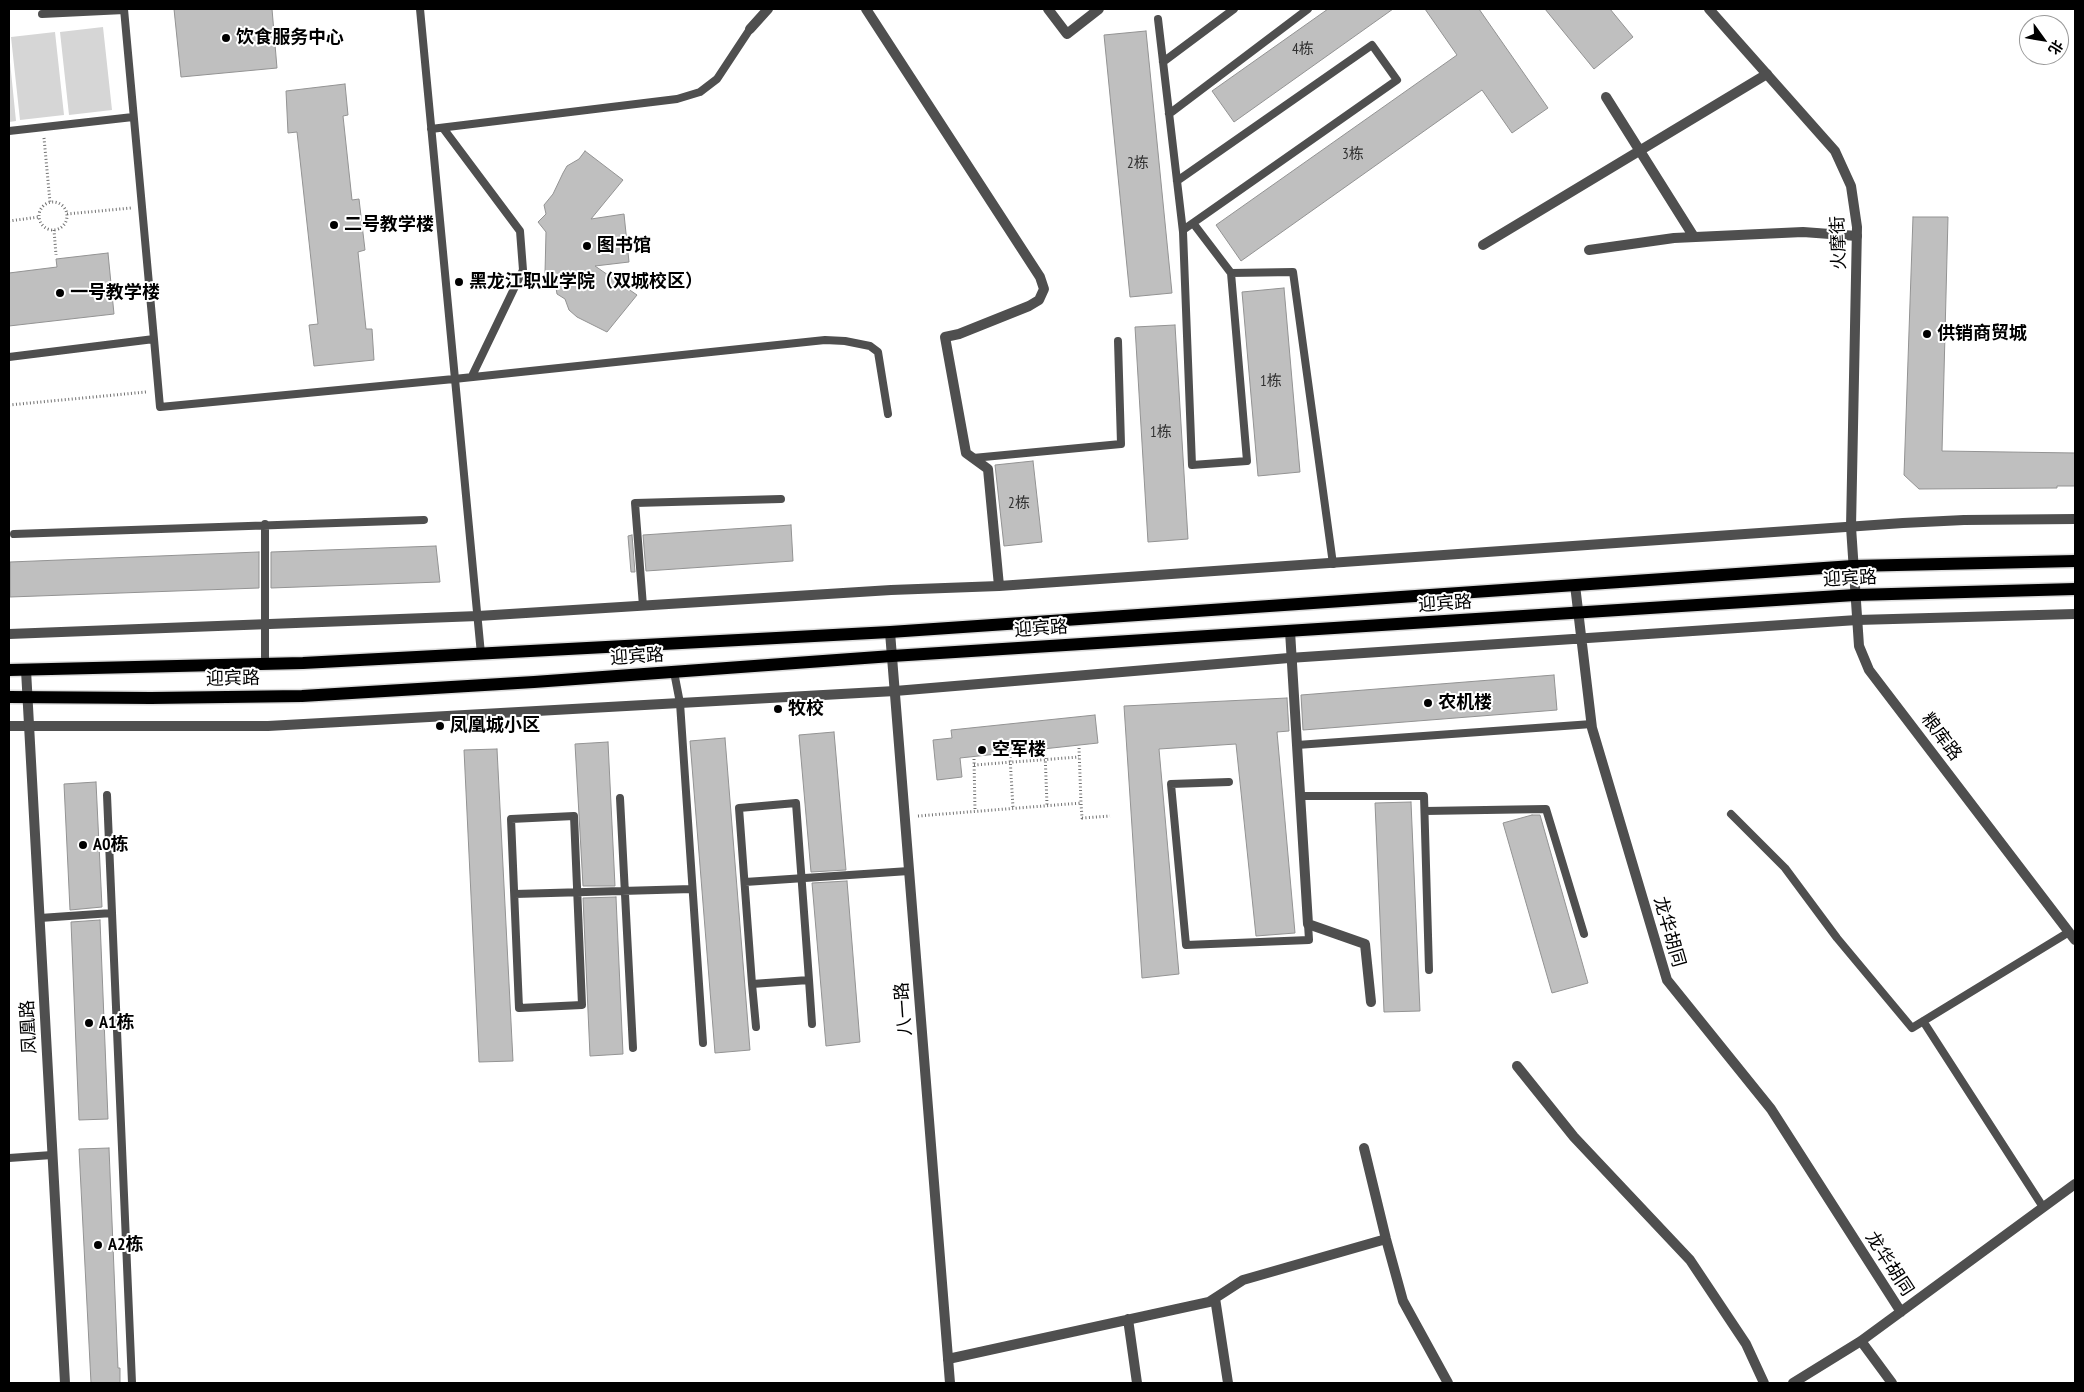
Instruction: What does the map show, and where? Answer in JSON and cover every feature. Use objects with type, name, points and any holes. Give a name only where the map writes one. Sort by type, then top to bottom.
[{"type":"main road","name":"迎宾路","points":[[9,670],[265,664],[481,654],[890,632],[1853,566],[2075,561]]},
{"type":"main road","name":"迎宾路","points":[[9,697],[302,696],[892,656],[1855,595],[2075,589]]},
{"type":"street","points":[[750,29],[768,9]]},
{"type":"street","points":[[866,9],[1040,277],[1044,289],[1039,300],[1029,306],[959,334],[944,337],[966,453],[988,469],[999,586]]},
{"type":"street","points":[[1048,9],[1067,34],[1099,9]]},
{"type":"street","name":"火摩街","points":[[1709,9],[1835,151],[1851,186],[1857,236],[1851,527]]},
{"type":"street","points":[[1483,245],[1767,74]]},
{"type":"street","points":[[1606,96],[1642,150],[1694,237]]},
{"type":"street","points":[[1589,250],[1674,238],[1803,232],[1857,236]]},
{"type":"street","points":[[9,634],[478,616],[891,590],[999,586],[1964,520],[2075,519]]},
{"type":"street","name":"粮库路","points":[[1851,527],[1860,646],[1868,670],[2072,936]]},
{"type":"street","name":"龙华胡同","points":[[1575,585],[1592,724],[1666,980],[1771,1109],[1901,1312]]},
{"type":"street","points":[[9,726],[268,726],[895,691],[1293,658],[1857,620],[2075,614]]},
{"type":"street","points":[[1290,631],[1308,924],[1365,944],[1371,1002]]},
{"type":"street","name":"八一路","points":[[890,632],[950,1383]]},
{"type":"street","name":"凤凰路","points":[[26,670],[65,1383]]},
{"type":"street","points":[[1516,1066],[1574,1137],[1690,1260],[1746,1344],[1764,1383]]},
{"type":"street","points":[[1364,1148],[1403,1301],[1448,1383]]},
{"type":"street","points":[[1793,1383],[1861,1341],[2075,1184]]},
{"type":"street","points":[[948,1359],[1209,1302],[1243,1280],[1386,1240]]},
{"type":"street","points":[[1215,1298],[1228,1383]]},
{"type":"street","points":[[1128,1319],[1137,1383]]},
{"type":"street","points":[[1861,1341],[1892,1383]]},
{"type":"lane","points":[[42,14],[124,9],[160,407],[454,379],[825,340],[870,346],[878,352],[888,414]]},
{"type":"lane","points":[[420,9],[481,654]]},
{"type":"lane","points":[[1163,62],[1234,9]]},
{"type":"lane","points":[[1169,114],[1308,9]]},
{"type":"lane","points":[[1158,19],[1183,230],[1192,464],[1247,460],[1231,273],[1193,222]]},
{"type":"lane","points":[[431,130],[677,99],[700,92],[717,79],[750,29]]},
{"type":"lane","points":[[1177,181],[1372,45],[1397,80],[1183,230]]},
{"type":"lane","points":[[9,131],[133,117]]},
{"type":"lane","points":[[443,128],[520,231],[523,270],[472,376]]},
{"type":"lane","points":[[1231,273],[1293,272],[1333,564]]},
{"type":"lane","points":[[9,357],[154,339]]},
{"type":"lane","points":[[973,458],[1121,444],[1118,341]]},
{"type":"lane","points":[[642,606],[635,504],[781,499]]},
{"type":"lane","points":[[14,534],[424,520]]},
{"type":"lane","points":[[265,524],[265,664]]},
{"type":"lane","points":[[674,672],[680,703],[703,1044]]},
{"type":"lane","points":[[1297,745],[1592,724]]},
{"type":"lane","points":[[1229,782],[1171,784],[1186,946],[1309,940],[1308,924]]},
{"type":"lane","points":[[107,795],[132,1383]]},
{"type":"lane","points":[[1300,796],[1424,796],[1429,970]]},
{"type":"lane","points":[[620,798],[633,1048]]},
{"type":"lane","points":[[756,1027],[739,808],[796,803],[812,1024]]},
{"type":"lane","points":[[1425,810],[1546,809],[1584,934]]},
{"type":"lane","points":[[1731,814],[1785,868],[1837,938],[1912,1028],[2072,936]]},
{"type":"lane","points":[[574,816],[582,1005],[519,1008],[515,894],[512,819],[574,816]]},
{"type":"lane","points":[[745,882],[909,871]]},
{"type":"lane","points":[[515,894],[692,890]]},
{"type":"lane","points":[[40,918],[112,914]]},
{"type":"lane","points":[[752,984],[809,980]]},
{"type":"lane","points":[[1923,1021],[2043,1207]]},
{"type":"lane","points":[[9,1158],[52,1155]]},
{"type":"path","points":[[43,127],[50,202]]},
{"type":"path","points":[[50,202],[63,206],[67,214],[62,227],[54,230],[45,228],[39,217],[42,207],[50,202]]},
{"type":"path","points":[[67,214],[142,207]]},
{"type":"path","points":[[9,221],[39,217]]},
{"type":"path","points":[[54,230],[56,255]]},
{"type":"path","points":[[9,405],[159,391]]},
{"type":"path","points":[[1079,748],[1082,818],[1110,816]]},
{"type":"path","points":[[1045,751],[1047,805]]},
{"type":"path","points":[[1010,757],[1013,808]]},
{"type":"path","points":[[974,765],[1079,757]]},
{"type":"path","points":[[974,759],[975,811]]},
{"type":"path","points":[[905,816],[1081,803]]},
{"type":"shaded area","points":[[103,27],[112,110],[69,115],[60,32]]},
{"type":"shaded area","points":[[55,32],[64,115],[20,120],[11,37]]},
{"type":"shaded area","points":[[9,52],[16,121],[9,122]]},
{"type":"building","name":"饮食服务中心","points":[[174,9],[272,9],[277,68],[181,77]]},
{"type":"building","points":[[1328,9],[1393,9],[1234,122],[1212,91]]},
{"type":"building","points":[[1425,9],[1479,9],[1548,108],[1512,133],[1482,90],[1241,261],[1216,225],[1457,55]]},
{"type":"building","points":[[1545,9],[1610,9],[1633,37],[1594,69]]},
{"type":"building","points":[[1146,31],[1172,293],[1130,297],[1104,35]]},
{"type":"building","name":"二号教学楼","points":[[345,84],[348,115],[343,116],[352,200],[359,199],[365,250],[358,252],[366,329],[372,329],[374,360],[314,366],[309,325],[318,324],[297,132],[288,133],[286,91]]},
{"type":"building","name":"图书馆","points":[[585,151],[623,180],[591,219],[624,214],[629,262],[595,266],[637,295],[607,332],[577,317],[569,310],[565,299],[557,294],[555,282],[548,279],[545,273],[546,232],[538,222],[546,214],[544,205],[553,194],[567,166],[579,159]]},
{"type":"building","name":"供销商贸城","points":[[1913,217],[1948,217],[1942,451],[2075,453],[2075,486],[2057,486],[2057,488],[1919,489],[1904,475]]},
{"type":"building","name":"一号教学楼","points":[[108,253],[114,314],[9,326],[9,273],[57,267],[56,259]]},
{"type":"building","points":[[1284,288],[1300,472],[1258,476],[1242,292]]},
{"type":"building","points":[[1175,325],[1188,539],[1148,542],[1135,327]]},
{"type":"building","points":[[1033,461],[1042,542],[1004,546],[995,465]]},
{"type":"building","points":[[791,525],[793,561],[646,571],[643,535]]},
{"type":"building","points":[[632,535],[635,572],[631,572],[628,536]]},
{"type":"building","points":[[436,546],[440,582],[271,588],[271,552]]},
{"type":"building","points":[[259,552],[259,588],[10,597],[10,562]]},
{"type":"building","name":"农机楼","points":[[1554,675],[1557,710],[1303,730],[1301,695]]},
{"type":"building","points":[[1287,698],[1289,731],[1277,732],[1295,933],[1256,936],[1236,744],[1159,749],[1179,974],[1142,978],[1124,706]]},
{"type":"building","name":"空军楼","points":[[1095,715],[1098,743],[960,758],[962,777],[937,780],[933,740],[952,738],[951,730]]},
{"type":"building","points":[[834,732],[846,870],[811,872],[799,735]]},
{"type":"building","points":[[725,738],[750,1050],[715,1053],[690,741]]},
{"type":"building","points":[[608,742],[615,886],[583,886],[575,744]]},
{"type":"building","points":[[497,749],[513,1061],[479,1062],[464,750]]},
{"type":"building","name":"A0栋","points":[[96,782],[102,907],[70,910],[64,784]]},
{"type":"building","points":[[1411,802],[1420,1011],[1384,1012],[1375,803]]},
{"type":"building","points":[[1532,815],[1540,815],[1588,983],[1552,993],[1503,823]]},
{"type":"building","points":[[847,881],[860,1042],[826,1046],[812,883]]},
{"type":"building","points":[[616,897],[623,1054],[590,1056],[583,898]]},
{"type":"building","name":"A1栋","points":[[100,920],[108,1119],[79,1120],[71,922]]},
{"type":"building","name":"A2栋","points":[[109,1148],[120,1383],[91,1383],[79,1149]]},
{"type":"place","name":"饮食服务中心","points":[[226,38]]},
{"type":"place","name":"二号教学楼","points":[[334,225]]},
{"type":"place","name":"图书馆","points":[[587,246]]},
{"type":"place","name":"黑龙江职业学院（双城校区）","points":[[459,282]]},
{"type":"place","name":"一号教学楼","points":[[60,293]]},
{"type":"place","name":"供销商贸城","points":[[1927,334]]},
{"type":"place","name":"农机楼","points":[[1428,703]]},
{"type":"place","name":"牧校","points":[[778,709]]},
{"type":"place","name":"凤凰城小区","points":[[440,726]]},
{"type":"place","name":"空军楼","points":[[982,750]]},
{"type":"place","name":"A0栋","points":[[83,845]]},
{"type":"place","name":"A1栋","points":[[89,1023]]},
{"type":"place","name":"A2栋","points":[[98,1245]]}]
